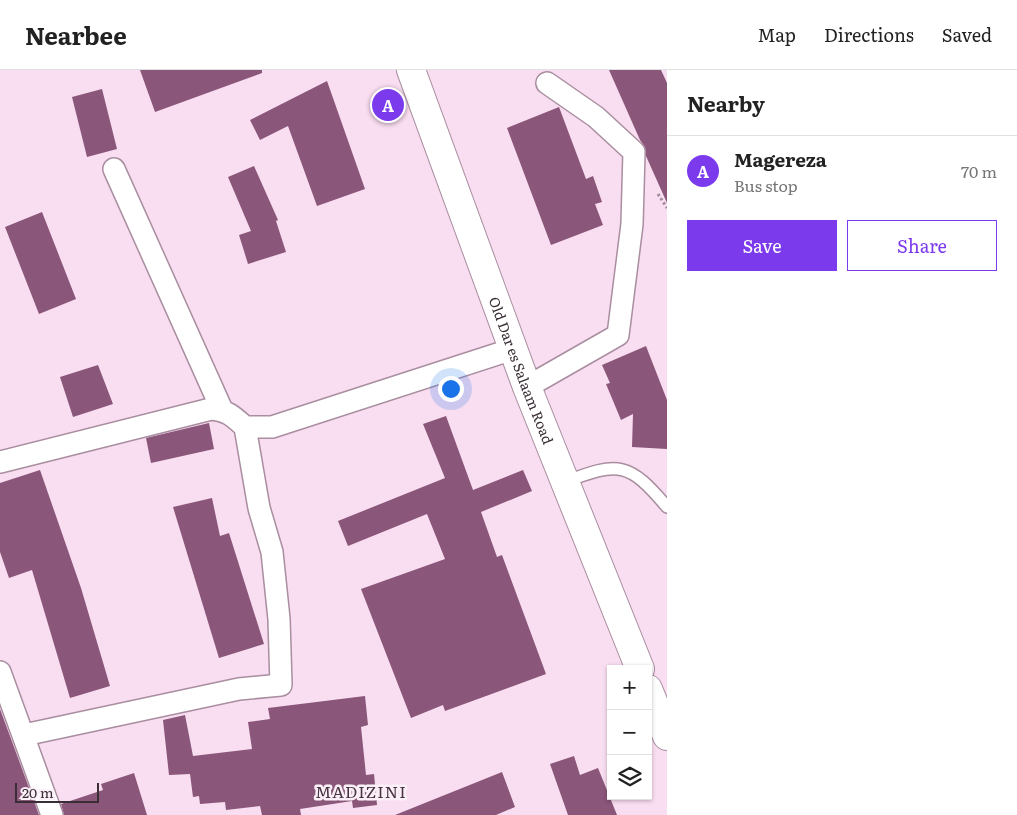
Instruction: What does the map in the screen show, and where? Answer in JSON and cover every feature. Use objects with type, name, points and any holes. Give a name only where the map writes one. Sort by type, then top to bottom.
[{"type":"main road","name":"Old Dar es Salaam Road","points":[[411,70],[527,387],[638,665]]},
{"type":"main road","points":[[652,699],[667,736]]},
{"type":"street","points":[[527,387],[618,335],[632,224],[634,152],[596,117],[546,83]]},
{"type":"street","points":[[114,169],[222,410]]},
{"type":"street","points":[[245,427],[272,427],[288,424],[513,349]]},
{"type":"street","points":[[0,462],[211,409],[222,410],[233,415],[245,427],[260,508],[272,552],[279,619],[280,685],[239,689],[24,735]]},
{"type":"street","points":[[0,672],[52,815]]},
{"type":"lane","points":[[565,482],[600,469],[620,469],[647,484],[667,507]]},
{"type":"building","points":[[140,70],[262,70],[262,73],[155,112]]},
{"type":"building","points":[[609,70],[661,70],[667,83],[667,203],[646,156],[645,147],[640,140]]},
{"type":"building","points":[[327,81],[365,189],[317,206],[288,126],[260,140],[250,120]]},
{"type":"building","points":[[102,89],[117,149],[87,157],[72,97]]},
{"type":"building","points":[[559,107],[586,179],[593,176],[602,202],[595,204],[603,225],[551,245],[507,128]]},
{"type":"building","points":[[254,166],[278,220],[276,221],[286,252],[248,264],[239,235],[251,231],[228,177]]},
{"type":"building","points":[[42,212],[76,299],[39,314],[5,227]]},
{"type":"building","points":[[646,346],[667,400],[667,449],[632,447],[633,414],[621,420],[606,384],[610,383],[602,365]]},
{"type":"building","points":[[98,365],[113,404],[73,417],[60,377]]},
{"type":"building","points":[[446,416],[473,490],[523,470],[532,491],[481,512],[497,557],[502,555],[546,674],[445,711],[443,705],[411,718],[361,589],[445,559],[427,514],[348,546],[338,521],[445,478],[423,424]]},
{"type":"building","points":[[209,423],[214,449],[151,463],[146,438]]},
{"type":"building","points":[[40,470],[81,588],[110,686],[70,698],[32,570],[9,578],[0,552],[0,483]]},
{"type":"building","points":[[212,498],[220,536],[229,533],[264,644],[219,658],[173,507]]},
{"type":"building","points":[[365,696],[368,725],[361,727],[366,775],[374,774],[377,805],[353,808],[352,801],[300,809],[301,815],[262,815],[260,806],[226,810],[225,802],[200,804],[199,796],[193,797],[190,774],[169,775],[163,720],[185,715],[193,756],[252,749],[248,722],[270,719],[268,708]]},
{"type":"building","points":[[0,709],[39,815],[0,815]]},
{"type":"building","points":[[574,756],[580,775],[598,768],[607,790],[607,800],[611,800],[617,815],[568,815],[550,764]]},
{"type":"building","points":[[502,772],[515,807],[496,815],[395,815]]},
{"type":"building","points":[[134,773],[147,815],[64,815],[61,804],[103,790],[101,784]]},
{"type":"place","name":"Magereza","points":[[388,105]]},
{"type":"district","name":"MADIZINI","points":[[361,791]]}]
